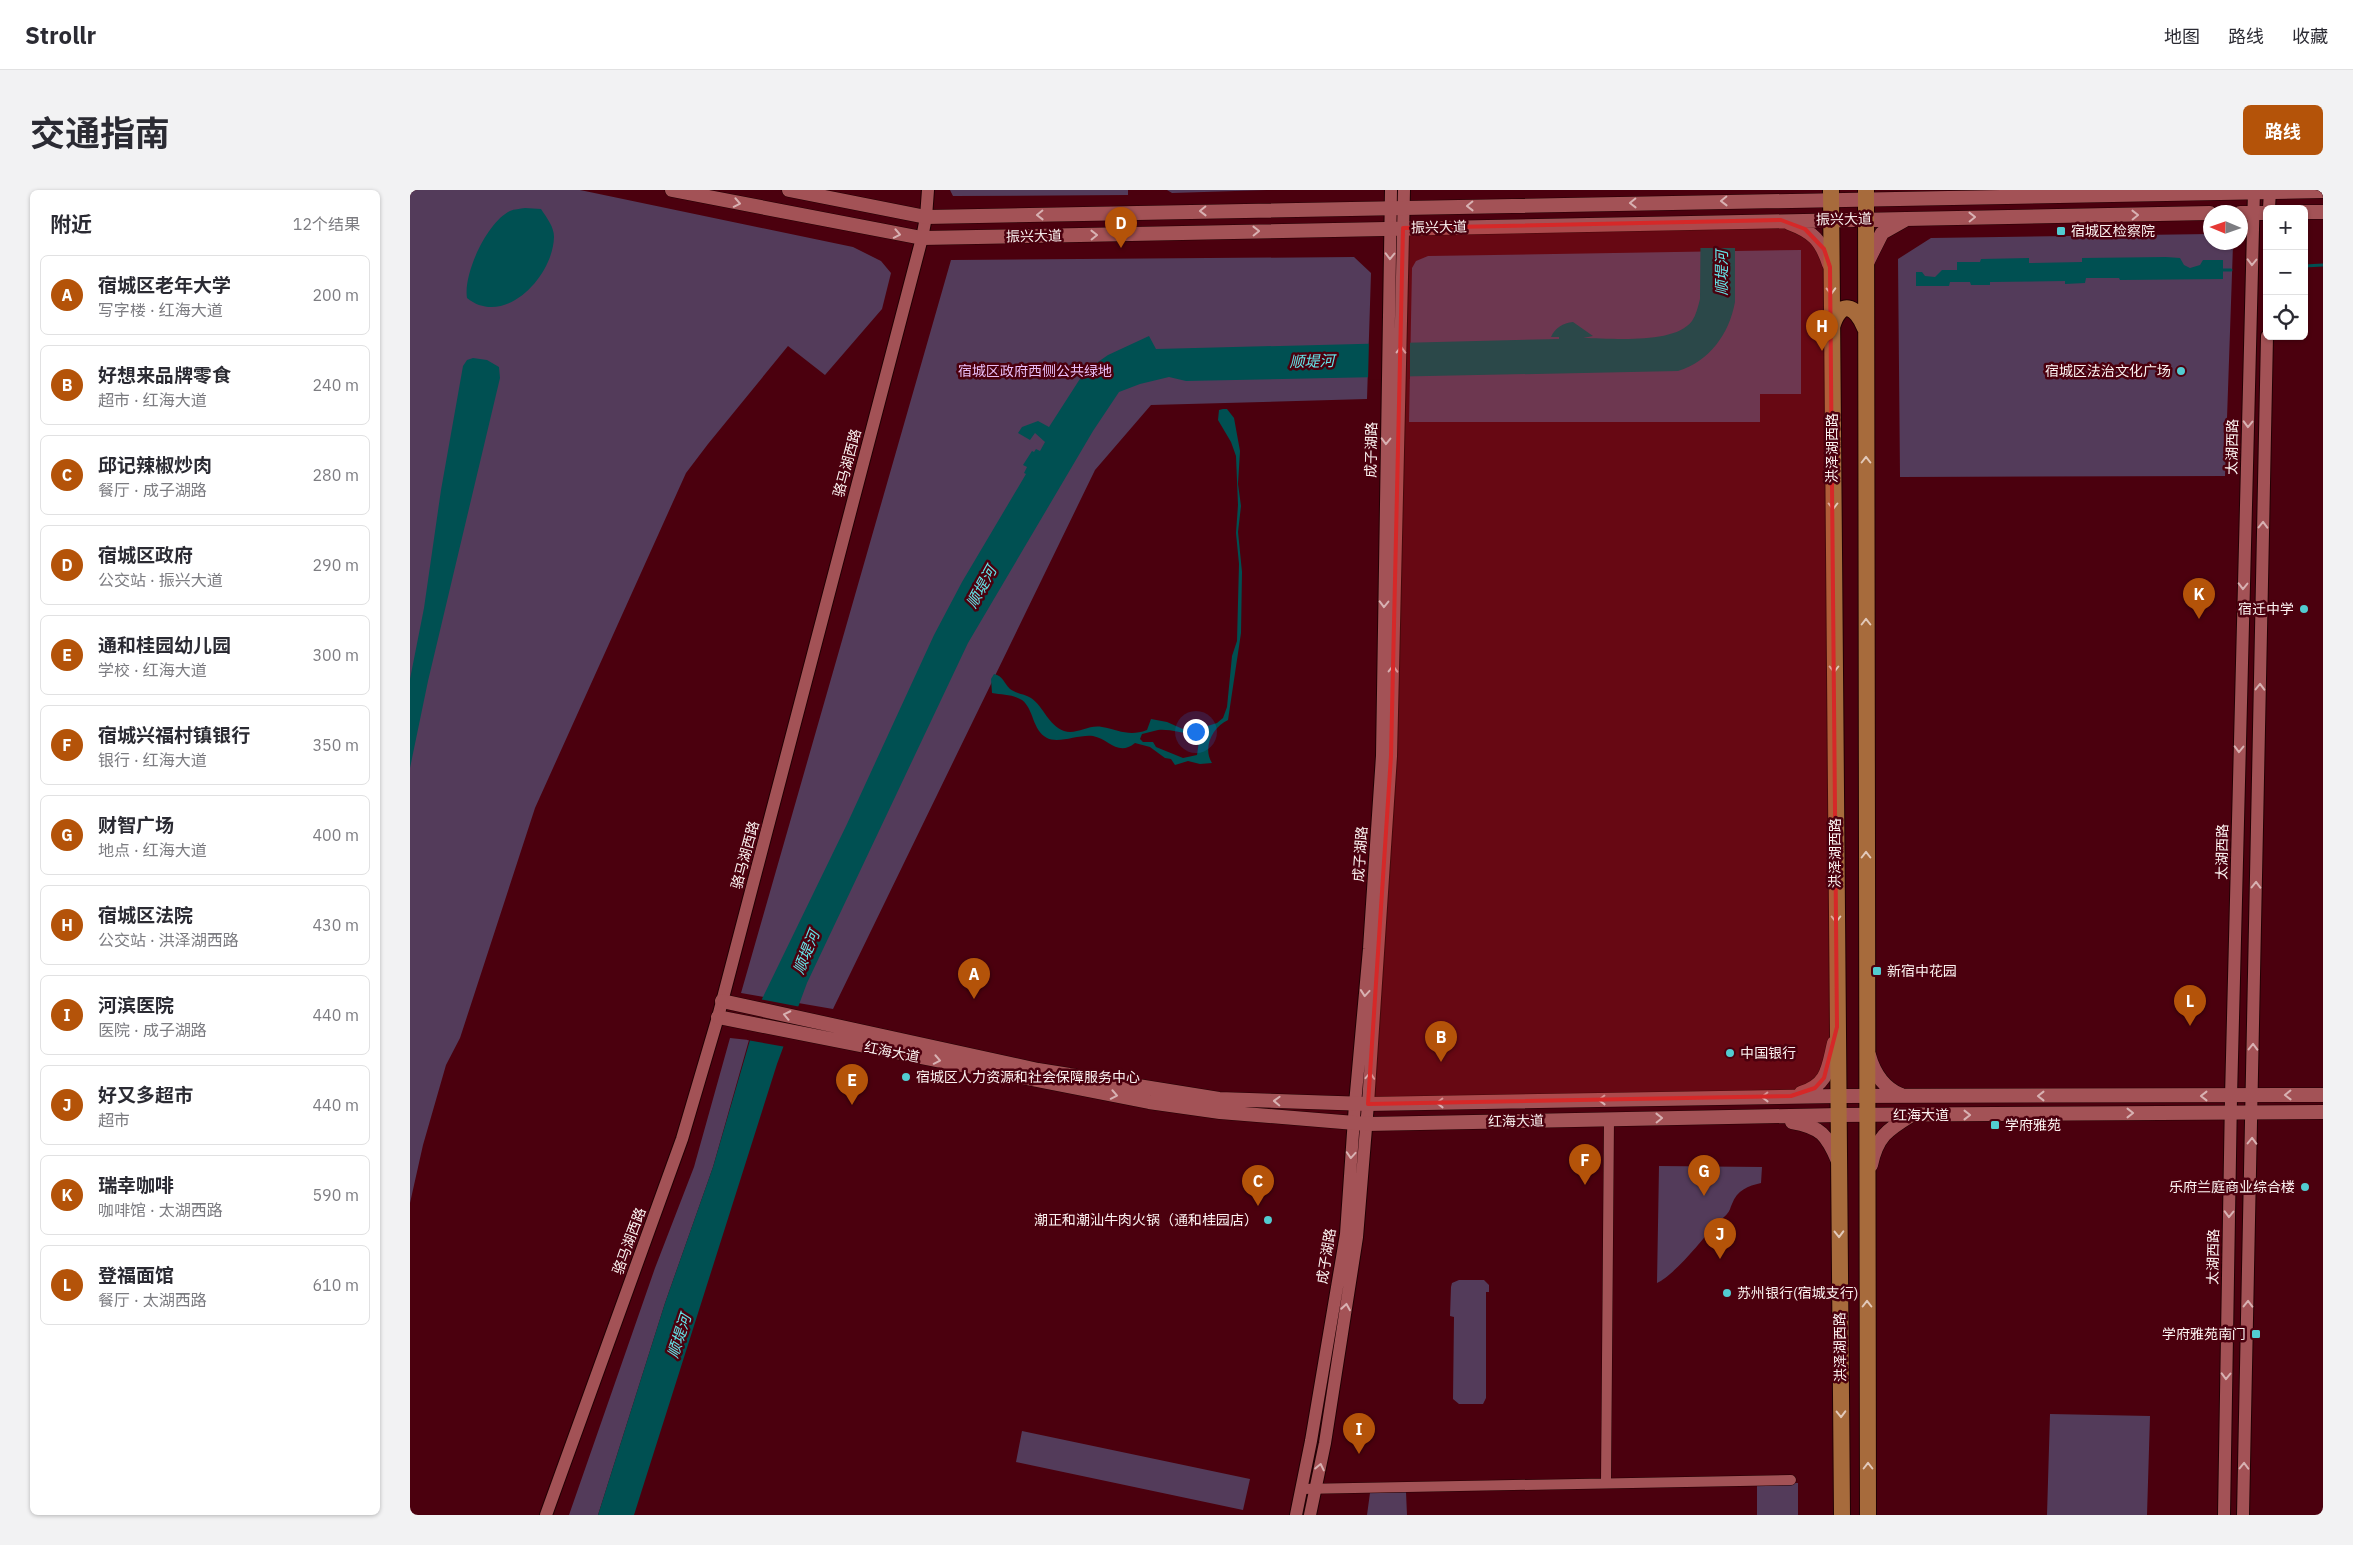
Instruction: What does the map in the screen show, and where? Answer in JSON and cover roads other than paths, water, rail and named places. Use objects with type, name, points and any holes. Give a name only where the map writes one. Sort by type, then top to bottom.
[{"type":"main road","name":"振兴大道","points":[[672,190],[922,238],[1782,220],[2203,214]]},
{"type":"main road","name":"振兴大道","points":[[789,190],[926,217],[1793,200],[1831,194],[1944,198],[2323,191]]},
{"type":"main road","points":[[1793,200],[1808,190]]},
{"type":"main road","points":[[1892,190],[1909,198]]},
{"type":"main road","name":"洪泽湖西路","points":[[1831,194],[1830,267],[1842,1515]]},
{"type":"main road","name":"洪泽湖西路","points":[[1866,194],[1866,1204],[1868,1515]]},
{"type":"main road","points":[[2170,194],[2177,197],[2180,205],[2178,210],[2170,214]]},
{"type":"main road","points":[[1943,217],[1938,207],[1944,198]]},
{"type":"main road","points":[[1766,200],[1770,215],[1766,221]]},
{"type":"main road","points":[[2308,212],[2323,212]]},
{"type":"main road","points":[[1866,266],[1882,233],[1910,218]]},
{"type":"main road","points":[[1782,220],[1805,229],[1812,234],[1824,249],[1830,267]]},
{"type":"main road","points":[[1831,332],[1835,318],[1840,311],[1846,308],[1852,309],[1860,315],[1866,330]]},
{"type":"main road","name":"红海大道","points":[[722,1001],[1038,1070],[1219,1099],[1361,1104],[1791,1096],[2231,1097],[2323,1095]]},
{"type":"main road","points":[[1791,1096],[1820,1085],[1829,1067],[1837,1022],[1850,1022],[1866,1014]]},
{"type":"main road","name":"红海大道","points":[[718,1017],[1149,1102],[1220,1112],[1360,1123],[1838,1115],[2323,1112]]},
{"type":"main road","points":[[1866,1044],[1878,1076],[1891,1091],[1904,1096]]},
{"type":"main road","points":[[1866,1185],[1875,1149],[1880,1139],[1887,1131],[1911,1115]]},
{"type":"main road","points":[[1762,1117],[1816,1127],[1830,1142],[1838,1161]]},
{"type":"main road","points":[[1839,1203],[1846,1196],[1852,1194],[1863,1198],[1866,1204]]},
{"type":"street","name":"骆马湖西路","points":[[546,1515],[682,1139],[718,1017],[922,238],[928,190]]},
{"type":"street","name":"成子湖路","points":[[1361,1104],[1391,756],[1402,307],[1397,208],[1391,190]]},
{"type":"street","name":"成子湖路","points":[[1397,208],[1404,190]]},
{"type":"street","name":"太湖西路","points":[[2224,1515],[2230,1112],[2254,191]]},
{"type":"street","points":[[2269,205],[2270,191]]},
{"type":"street","name":"成子湖路","points":[[1310,1515],[1325,1443],[1357,1237],[1360,1123],[1369,949],[1382,756],[1388,308],[1397,228]]},
{"type":"street","points":[[2243,1515],[2267,340]]},
{"type":"street","points":[[1606,1483],[1609,1119]]},
{"type":"street","name":"成子湖路","points":[[1296,1515],[1311,1441],[1346,1234],[1360,1123]]},
{"type":"street","points":[[1301,1489],[1791,1480]]},
{"type":"water","name":"顺堤河","points":[[1701,190],[1735,190],[1735,302],[1728,325],[1716,345],[1700,360],[1678,371],[1186,381],[1169,377],[1140,384],[1119,392],[1093,431],[968,643],[807,983],[777,1064],[634,1515],[598,1515],[665,1303],[713,1167],[762,999],[847,824],[934,635],[962,582],[1026,474],[1024,473],[1027,467],[1023,465],[1032,451],[1034,452],[1036,449],[1040,451],[1045,442],[1035,433],[1030,440],[1018,433],[1022,427],[1038,421],[1049,427],[1085,371],[1108,355],[1149,336],[1156,349],[1559,339],[1559,337],[1551,337],[1557,329],[1573,322],[1593,336],[1583,338],[1625,339],[1671,334],[1683,329],[1692,321],[1700,299]]},
{"type":"water","points":[[525,208],[541,209],[553,230],[554,237],[551,252],[545,268],[536,282],[524,294],[511,302],[496,307],[481,306],[467,298],[469,276],[478,250],[485,237],[501,217],[512,210]]},
{"type":"water","points":[[2029,258],[2029,263],[2082,262],[2082,258],[2180,258],[2184,265],[2190,268],[2200,265],[2203,260],[2223,260],[2223,279],[2120,280],[2119,278],[2086,278],[2085,283],[2065,284],[2065,281],[1990,282],[1990,285],[1950,282],[1949,286],[1916,286],[1916,272],[1922,272],[1925,276],[1935,277],[1942,270],[1957,270],[1957,262],[1980,262],[1981,259]]},
{"type":"water","points":[[473,358],[487,360],[499,367],[500,378],[428,681],[410,768],[410,679],[424,608],[441,490],[463,366],[467,360]]},
{"type":"water","points":[[1227,409],[1234,418],[1240,451],[1238,484],[1241,506],[1238,532],[1242,572],[1241,633],[1228,720],[1214,732],[1209,744],[1208,751],[1212,763],[1200,764],[1188,761],[1175,765],[1171,759],[1165,758],[1150,747],[1135,743],[1129,747],[1118,748],[1093,736],[1057,740],[1047,738],[1038,730],[1029,709],[1022,700],[992,693],[991,679],[994,674],[1001,678],[1010,689],[1031,698],[1054,725],[1069,732],[1097,726],[1135,733],[1147,730],[1151,719],[1167,722],[1185,730],[1198,729],[1217,723],[1223,718],[1227,707],[1232,656],[1237,641],[1239,564],[1236,533],[1238,505],[1236,456],[1231,442],[1218,420],[1219,410]],"holes":[[[1158,730],[1195,735],[1199,741],[1197,755],[1183,758],[1156,747],[1153,742],[1143,742],[1140,739],[1142,734]]]},
{"type":"waterway","points":[[2308,266],[2323,265]]},
{"type":"waterway","points":[[2220,270],[2231,270]]},
{"type":"place","name":"宿城区检察院","points":[[2061,231]]},
{"type":"place","name":"宿城区政府","points":[[1121,248]]},
{"type":"place","name":"宿城区法院","points":[[1822,351]]},
{"type":"place","name":"宿城区法治文化广场","points":[[2181,371]]},
{"type":"place","name":"宿迁中学","points":[[2304,609]]},
{"type":"place","name":"瑞幸咖啡","points":[[2199,619]]},
{"type":"place","name":"新宿中花园","points":[[1877,971]]},
{"type":"place","name":"宿城区老年大学","points":[[974,999]]},
{"type":"place","name":"登福面馆","points":[[2190,1026]]},
{"type":"place","name":"中国银行","points":[[1730,1053]]},
{"type":"place","name":"好想来品牌零食","points":[[1441,1062]]},
{"type":"place","name":"宿城区人力资源和社会保障服务中心","points":[[906,1077]]},
{"type":"place","name":"通和桂园幼儿园","points":[[852,1105]]},
{"type":"place","name":"学府雅苑","points":[[1995,1125]]},
{"type":"place","name":"宿城兴福村镇银行","points":[[1585,1185]]},
{"type":"place","name":"乐府兰庭商业综合楼","points":[[2305,1187]]},
{"type":"place","name":"财智广场","points":[[1704,1196]]},
{"type":"place","name":"邱记辣椒炒肉","points":[[1258,1206]]},
{"type":"place","name":"潮正和潮汕牛肉火锅（通和桂园店）","points":[[1268,1220]]},
{"type":"place","name":"好又多超市","points":[[1720,1259]]},
{"type":"place","name":"苏州银行(宿城支行)","points":[[1727,1293]]},
{"type":"place","name":"学府雅苑南门","points":[[2256,1334]]},
{"type":"place","name":"河滨医院","points":[[1359,1454]]},
{"type":"park label","name":"宿城区政府西侧公共绿地","points":[[1035,371]]}]
